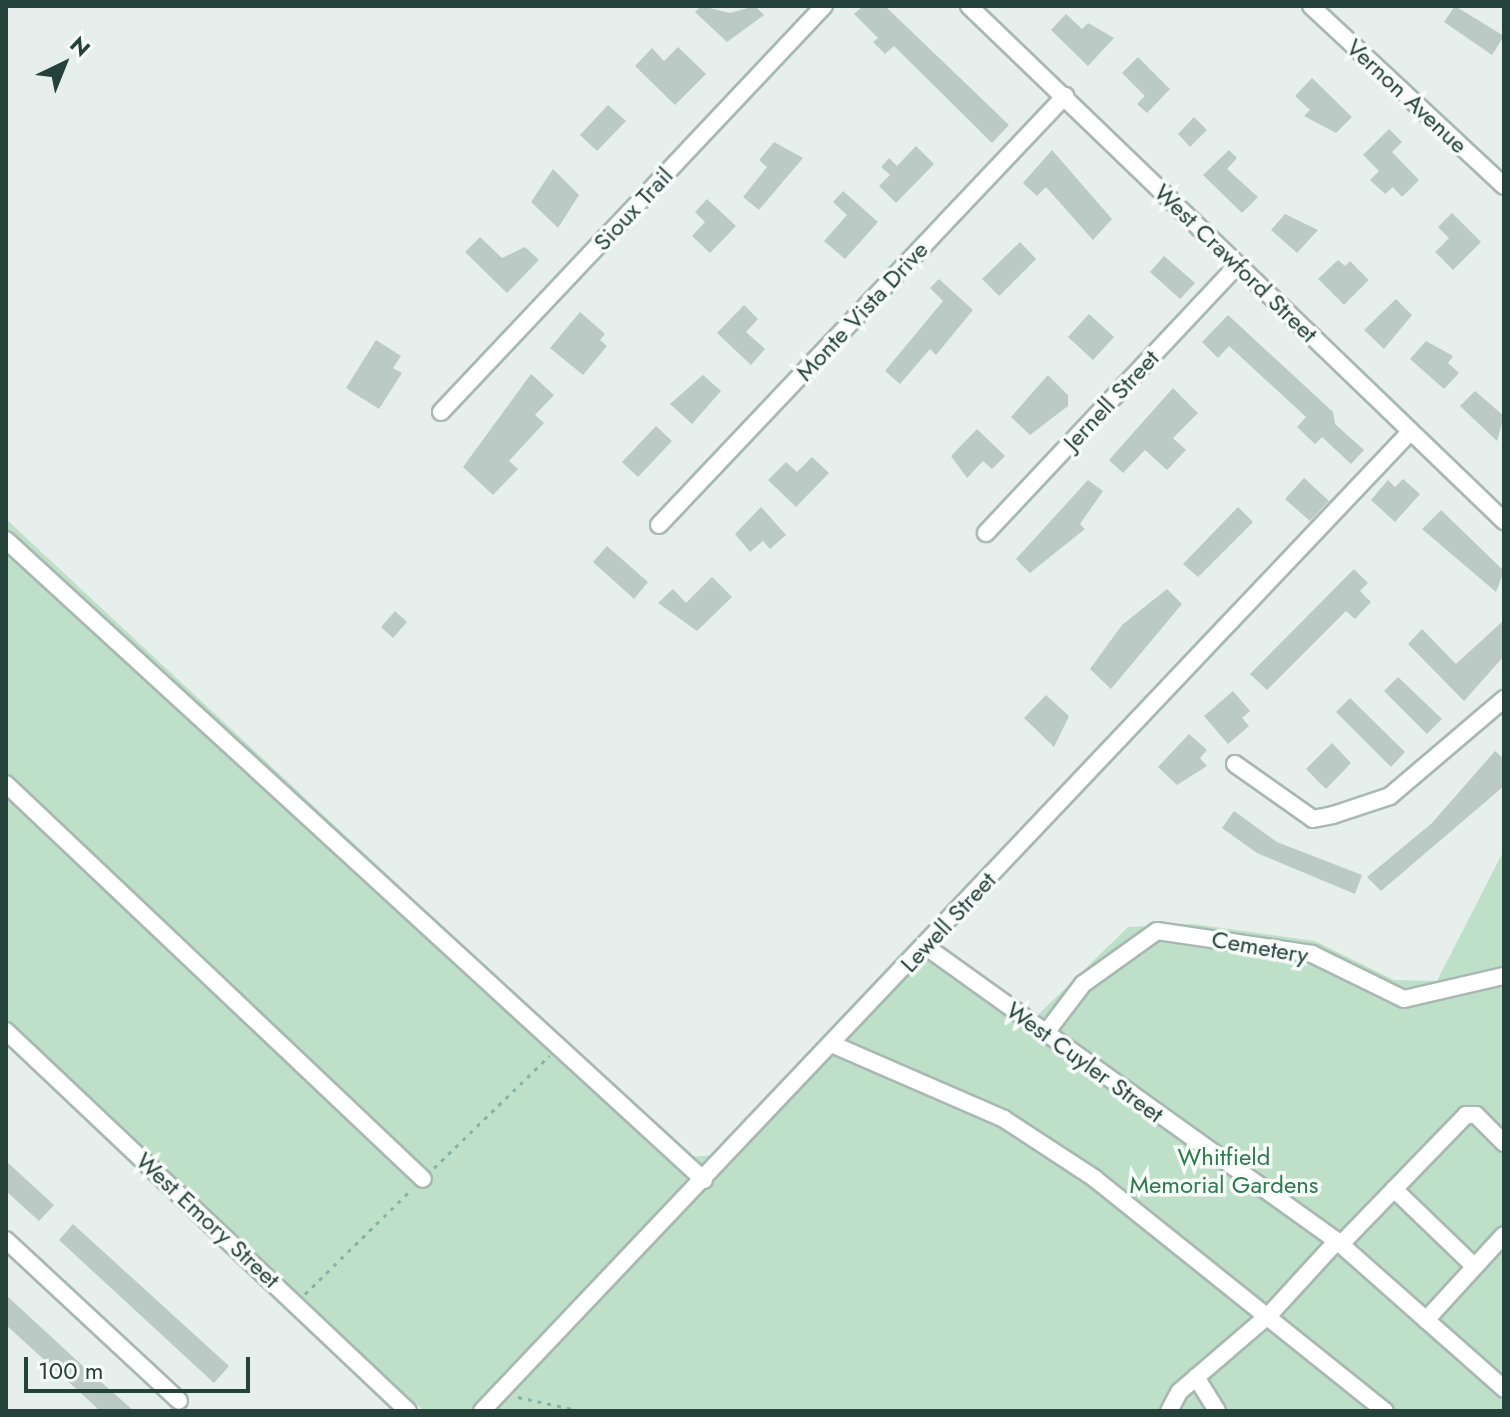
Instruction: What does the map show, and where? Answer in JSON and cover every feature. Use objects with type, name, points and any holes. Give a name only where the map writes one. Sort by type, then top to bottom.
[{"type":"street","name":"Sioux Trail","points":[[441,412],[824,6]]},
{"type":"street","name":"West Crawford Street","points":[[969,6],[1504,521]]},
{"type":"street","name":"Vernon Avenue","points":[[1311,6],[1504,186]]},
{"type":"street","name":"Monte Vista Drive","points":[[659,525],[1065,96]]},
{"type":"street","name":"Jernell Street","points":[[986,533],[1237,266]]},
{"type":"street","name":"Lewell Street","points":[[482,1411],[834,1045],[1411,431]]},
{"type":"street","points":[[6,540],[704,1180]]},
{"type":"street","points":[[1235,764],[1313,819],[1333,815],[1390,796],[1504,699]]},
{"type":"street","points":[[6,784],[423,1179]]},
{"type":"street","name":"Cemetery","points":[[1045,1034],[1083,984],[1157,931],[1312,954],[1404,999],[1504,976]]},
{"type":"street","name":"West Cuyler Street","points":[[925,946],[1339,1243],[1504,1389]]},
{"type":"street","name":"West Emory Street","points":[[6,1031],[408,1411]]},
{"type":"street","points":[[834,1045],[1004,1119],[1270,1314],[1385,1411]]},
{"type":"street","points":[[1169,1411],[1196,1377],[1270,1314],[1466,1115],[1476,1115],[1504,1143]]},
{"type":"street","points":[[1394,1189],[1475,1267]]},
{"type":"street","points":[[1426,1320],[1504,1235]]},
{"type":"street","points":[[6,1240],[179,1401]]},
{"type":"street","points":[[1196,1377],[1217,1411]]},
{"type":"path","points":[[498,1393],[581,1411]]},
{"type":"green space","name":"Whitfield Memorial Gardens","points":[[6,519],[690,1157],[715,1155],[922,935],[1037,1016],[1128,927],[1193,924],[1315,941],[1394,980],[1437,981],[1504,850],[1504,1411],[424,1411],[6,1026]]},
{"type":"building","points":[[701,6],[730,13],[755,6],[764,15],[727,42],[695,12]]},
{"type":"building","points":[[863,6],[885,6],[1009,125],[992,143],[894,46],[885,54],[873,42],[878,38],[854,14]]},
{"type":"building","points":[[1455,6],[1504,36],[1492,55],[1444,22]]},
{"type":"building","points":[[1066,14],[1082,29],[1088,23],[1114,38],[1088,66],[1051,30]]},
{"type":"building","points":[[678,47],[706,74],[675,105],[635,66],[652,48],[664,61]]},
{"type":"building","points":[[1138,57],[1170,89],[1147,113],[1137,104],[1145,96],[1122,73]]},
{"type":"building","points":[[1312,78],[1352,117],[1336,133],[1304,116],[1310,110],[1295,96]]},
{"type":"building","points":[[608,105],[626,121],[597,151],[580,135]]},
{"type":"building","points":[[1194,117],[1207,130],[1190,147],[1178,134]]},
{"type":"building","points":[[1389,129],[1402,142],[1392,152],[1419,180],[1402,197],[1393,187],[1385,194],[1370,180],[1379,171],[1363,155]]},
{"type":"building","points":[[774,142],[803,158],[759,210],[743,197],[767,167],[759,160]]},
{"type":"building","points":[[916,146],[934,164],[896,203],[879,186],[890,175],[881,167],[889,158],[897,166]]},
{"type":"building","points":[[1052,150],[1112,219],[1093,240],[1046,187],[1037,196],[1023,183]]},
{"type":"building","points":[[1229,150],[1237,158],[1227,169],[1258,197],[1242,213],[1203,175]]},
{"type":"building","points":[[553,169],[579,195],[558,228],[531,202]]},
{"type":"building","points":[[843,191],[878,222],[845,259],[824,241],[847,215],[833,202]]},
{"type":"building","points":[[707,199],[736,226],[710,253],[692,236],[705,222],[695,212]]},
{"type":"building","points":[[1452,213],[1481,242],[1453,270],[1435,252],[1449,238],[1438,227]]},
{"type":"building","points":[[1285,214],[1318,230],[1297,253],[1271,230]]},
{"type":"building","points":[[480,237],[502,258],[525,247],[539,260],[507,293],[465,252]]},
{"type":"building","points":[[1020,242],[1036,259],[999,296],[982,279]]},
{"type":"building","points":[[1164,256],[1195,283],[1180,299],[1150,272]]},
{"type":"building","points":[[1338,260],[1345,266],[1350,261],[1369,280],[1344,305],[1318,279]]},
{"type":"building","points":[[939,279],[973,310],[936,355],[930,349],[900,384],[885,371],[943,301],[930,288]]},
{"type":"building","points":[[1396,299],[1412,315],[1384,349],[1364,330]]},
{"type":"building","points":[[744,305],[758,319],[746,332],[765,349],[751,365],[717,333]]},
{"type":"building","points":[[580,312],[605,334],[600,340],[607,346],[583,375],[550,348]]},
{"type":"building","points":[[1089,314],[1114,337],[1093,360],[1068,337]]},
{"type":"building","points":[[1228,315],[1333,412],[1335,424],[1364,450],[1351,464],[1322,437],[1315,444],[1297,427],[1306,417],[1229,346],[1218,358],[1202,342]]},
{"type":"building","points":[[376,340],[401,356],[393,368],[402,373],[379,409],[346,388]]},
{"type":"building","points":[[1426,341],[1453,356],[1448,363],[1459,373],[1444,389],[1410,359]]},
{"type":"building","points":[[531,374],[554,395],[535,415],[544,423],[509,461],[518,469],[493,495],[463,467]]},
{"type":"building","points":[[703,375],[721,391],[692,424],[670,404]]},
{"type":"building","points":[[1048,375],[1068,395],[1068,406],[1030,435],[1011,417]]},
{"type":"building","points":[[1173,388],[1198,413],[1173,438],[1186,450],[1167,470],[1145,450],[1123,473],[1109,460]]},
{"type":"building","points":[[1475,391],[1504,416],[1497,441],[1460,406]]},
{"type":"building","points":[[656,426],[672,441],[638,477],[622,462]]},
{"type":"building","points":[[977,429],[1005,456],[992,469],[983,461],[967,478],[951,456]]},
{"type":"building","points":[[812,457],[829,473],[796,507],[768,480],[786,462],[797,472]]},
{"type":"building","points":[[1304,478],[1329,501],[1310,521],[1285,499]]},
{"type":"building","points":[[1403,479],[1420,494],[1395,522],[1371,500],[1388,480],[1395,487]]},
{"type":"building","points":[[1088,480],[1103,491],[1080,524],[1085,529],[1030,573],[1016,559]]},
{"type":"building","points":[[761,507],[786,535],[770,549],[763,541],[750,552],[735,534]]},
{"type":"building","points":[[1238,507],[1253,522],[1198,577],[1183,564]]},
{"type":"building","points":[[1441,510],[1504,571],[1496,592],[1422,529]]},
{"type":"building","points":[[607,546],[648,582],[634,599],[593,562]]},
{"type":"building","points":[[1354,569],[1368,583],[1360,591],[1371,602],[1355,619],[1346,611],[1267,690],[1250,674]]},
{"type":"building","points":[[712,577],[732,597],[697,631],[658,603],[673,589],[686,603]]},
{"type":"building","points":[[1167,589],[1182,604],[1111,689],[1090,669],[1122,625]]},
{"type":"building","points":[[395,611],[407,622],[393,638],[381,627]]},
{"type":"building","points":[[1504,620],[1504,656],[1464,701],[1408,644],[1422,629],[1456,664]]},
{"type":"building","points":[[1398,677],[1442,719],[1427,734],[1384,691]]},
{"type":"building","points":[[1233,691],[1250,711],[1242,718],[1249,726],[1228,744],[1204,716]]},
{"type":"building","points":[[1046,695],[1069,716],[1054,747],[1024,718]]},
{"type":"building","points":[[1350,698],[1405,752],[1391,767],[1336,712]]},
{"type":"building","points":[[1189,734],[1207,750],[1200,758],[1207,766],[1177,785],[1158,767]]},
{"type":"building","points":[[1332,743],[1351,763],[1326,789],[1306,769]]},
{"type":"building","points":[[1495,751],[1504,759],[1504,786],[1381,891],[1367,877],[1432,823]]},
{"type":"building","points":[[1234,811],[1277,842],[1362,875],[1355,894],[1257,853],[1222,828]]},
{"type":"building","points":[[6,1161],[54,1205],[39,1221],[6,1191]]},
{"type":"building","points":[[73,1224],[229,1366],[214,1383],[59,1240]]},
{"type":"building","points":[[6,1295],[134,1411],[100,1411],[6,1325]]}]
